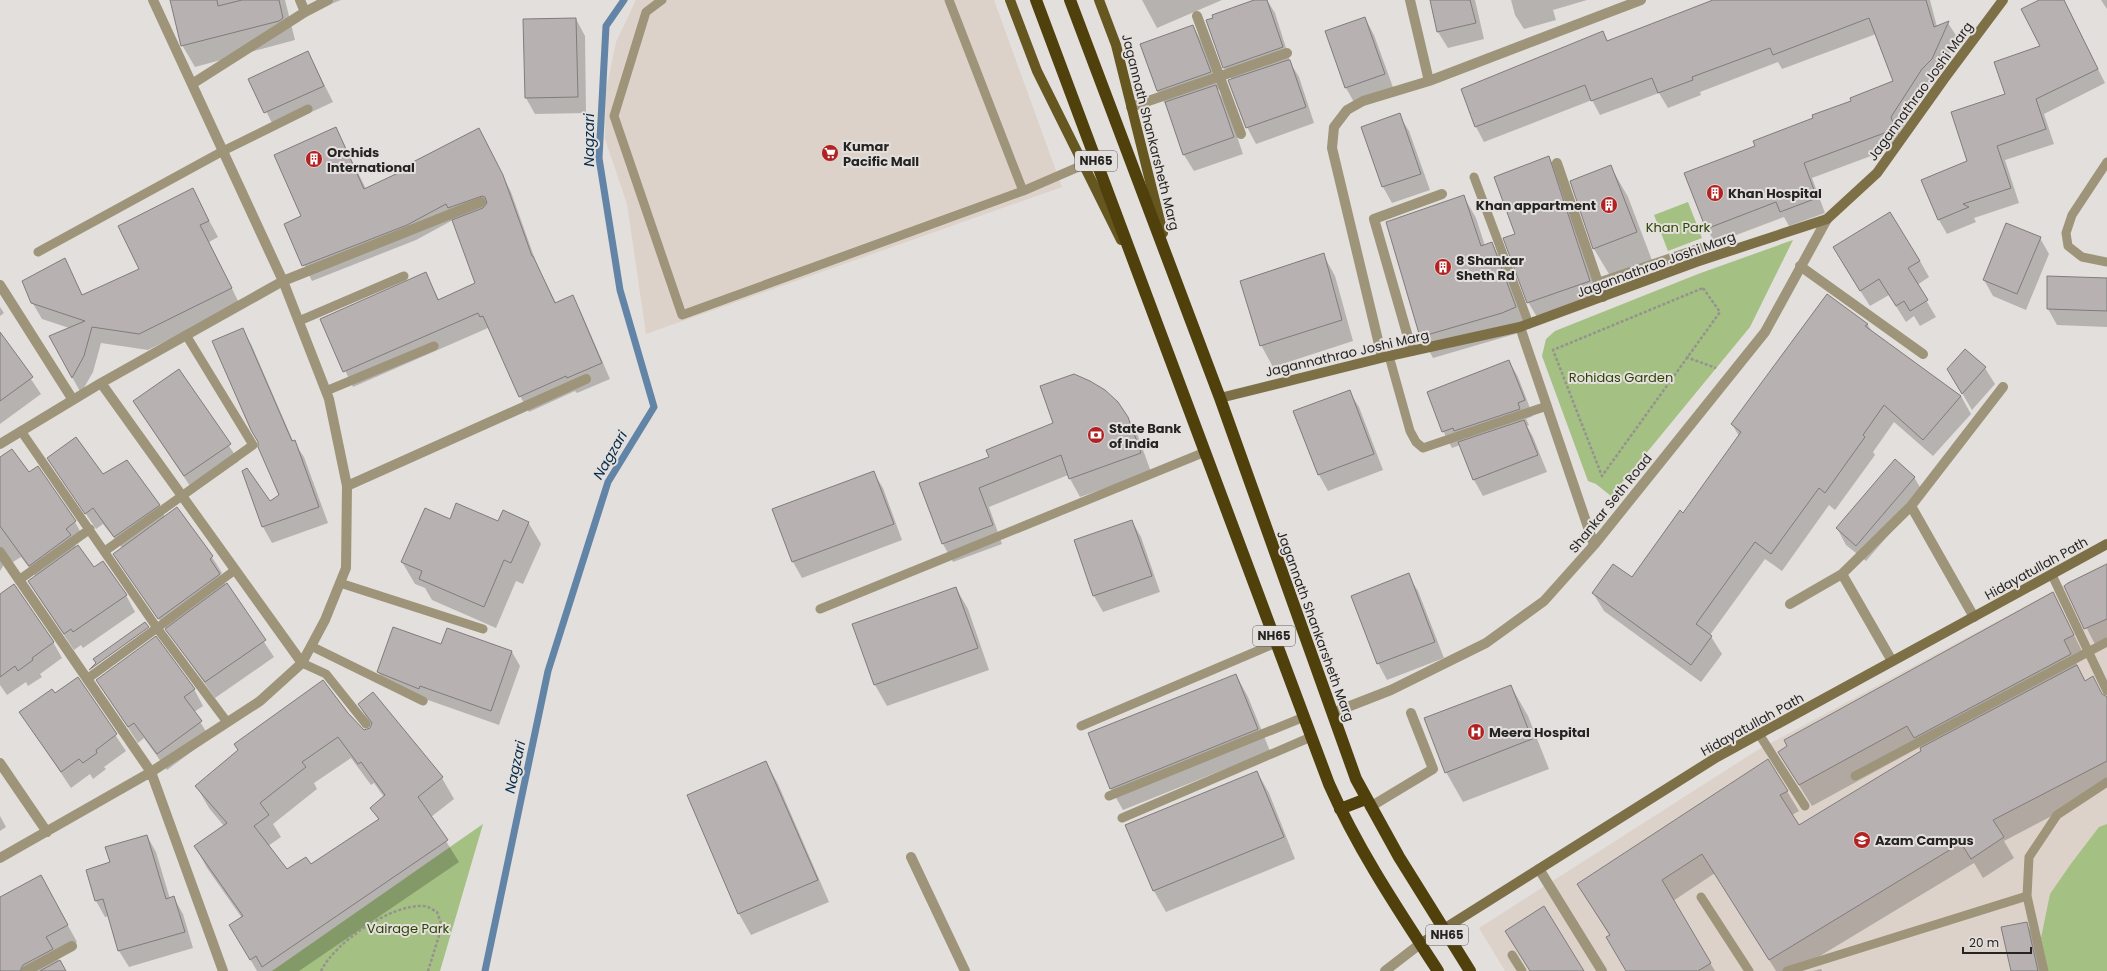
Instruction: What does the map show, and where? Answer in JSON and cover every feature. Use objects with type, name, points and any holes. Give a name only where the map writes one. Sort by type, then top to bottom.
[{"type":"highway","name":"NH65","points":[[1036,0],[1311,737],[1340,809],[1400,912],[1438,971]]},
{"type":"highway","name":"Jagannath Shankarsheth Marg","points":[[1070,0],[1220,398],[1356,779],[1368,803],[1470,971]]},
{"type":"highway","points":[[1340,809],[1368,803]]},
{"type":"main road","points":[[1010,0],[1037,71],[1143,285]]},
{"type":"main road","name":"Jagannath Shankarsheth Marg","points":[[1099,0],[1116,45],[1173,273]]},
{"type":"street","points":[[0,858],[151,772],[260,701],[302,663],[325,620],[346,568],[347,486],[326,391],[283,281],[153,0]]},
{"type":"street","points":[[300,0],[305,12]]},
{"type":"street","points":[[192,84],[305,12],[328,0]]},
{"type":"street","points":[[1410,0],[1429,80]]},
{"type":"street","points":[[1385,356],[1332,148],[1334,127],[1347,110],[1363,101],[1429,80],[1641,0]]},
{"type":"street","name":"Jagannathrao Joshi Marg","points":[[1220,398],[1385,356],[1525,326],[1696,262],[1827,219],[1877,173],[2003,0]]},
{"type":"street","points":[[1197,16],[1241,134]]},
{"type":"street","points":[[1131,107],[1287,53]]},
{"type":"street","points":[[1557,163],[1603,297]]},
{"type":"street","points":[[1412,351],[1374,219],[1442,194]]},
{"type":"street","points":[[0,444],[101,383],[283,281],[480,202]]},
{"type":"street","name":"Shankar Seth Road","points":[[1332,713],[1391,690],[1486,643],[1544,601],[1594,545],[1765,332],[1827,219]]},
{"type":"street","points":[[1598,283],[1701,248]]},
{"type":"street","points":[[1800,266],[1923,354]]},
{"type":"street","points":[[0,284],[73,400]]},
{"type":"street","points":[[1525,326],[1547,406],[1594,545]]},
{"type":"street","points":[[347,486],[586,378]]},
{"type":"street","points":[[101,383],[302,663]]},
{"type":"street","points":[[1790,604],[1842,574],[1911,506],[2003,387]]},
{"type":"street","points":[[1911,506],[1974,617]]},
{"type":"street","name":"Hidayatullah Path","points":[[1420,944],[1717,757],[2107,544]]},
{"type":"street","points":[[0,552],[151,772],[223,971]]},
{"type":"street","points":[[1842,574],[1892,661]]},
{"type":"street","points":[[1368,803],[1433,769],[1410,713]]},
{"type":"street","points":[[0,763],[47,832]]},
{"type":"street","points":[[911,857],[965,971]]},
{"type":"street","points":[[1539,869],[1602,971]]},
{"type":"street","points":[[1385,971],[1420,944]]},
{"type":"street","points":[[26,971],[72,946]]},
{"type":"lane","points":[[662,0],[646,12],[614,116],[682,315],[1023,191],[1083,165]]},
{"type":"lane","points":[[949,0],[1023,191]]},
{"type":"lane","points":[[38,252],[223,151],[308,109]]},
{"type":"lane","points":[[2107,162],[2072,215],[2066,233],[2068,246],[2082,257],[2107,262]]},
{"type":"lane","points":[[1474,177],[1525,326]]},
{"type":"lane","points":[[299,321],[404,276]]},
{"type":"lane","points":[[105,551],[253,445],[186,335]]},
{"type":"lane","points":[[326,391],[434,346]]},
{"type":"lane","points":[[1385,356],[1410,431],[1416,442],[1423,448],[1547,406]]},
{"type":"lane","points":[[21,431],[157,628],[228,722]]},
{"type":"lane","points":[[820,609],[1205,452]]},
{"type":"lane","points":[[19,580],[90,529]]},
{"type":"lane","points":[[87,680],[235,570]]},
{"type":"lane","points":[[2052,575],[2107,691]]},
{"type":"lane","points":[[340,583],[484,629]]},
{"type":"lane","points":[[1855,776],[2088,650],[2107,642]]},
{"type":"lane","points":[[1081,726],[1276,643]]},
{"type":"lane","points":[[311,646],[423,701]]},
{"type":"lane","points":[[302,663],[326,674],[366,724]]},
{"type":"lane","points":[[1109,796],[1304,717]]},
{"type":"lane","points":[[1759,734],[1805,806]]},
{"type":"lane","points":[[1122,818],[1311,737]]},
{"type":"lane","points":[[2044,971],[2027,896],[2029,857],[2057,815],[2107,782]]},
{"type":"lane","points":[[1787,971],[2027,896]]},
{"type":"lane","points":[[1701,897],[1749,971]]},
{"type":"lane","points":[[1512,955],[1522,971]]},
{"type":"path","points":[[1703,288],[1720,312],[1686,357],[1602,476],[1553,350],[1703,288]]},
{"type":"path","points":[[1686,357],[1731,373]]},
{"type":"path","points":[[321,971],[326,961],[348,938],[378,919],[407,908],[425,906],[437,912],[442,926],[428,971]]},
{"type":"shaded area","name":"Kumar Pacific Mall","points":[[636,0],[994,0],[1062,187],[646,334],[627,204],[605,139],[606,90],[616,42]]},
{"type":"shaded area","name":"Azam Campus","points":[[2107,562],[2107,971],[1505,971],[1479,928],[1756,751]]},
{"type":"green space","name":"Khan Park","points":[[1688,202],[1702,238],[1668,251],[1654,215]]},
{"type":"green space","name":"Rohidas Garden","points":[[1793,240],[1750,327],[1611,496],[1596,484],[1588,481],[1542,356],[1546,339],[1555,331],[1698,274]]},
{"type":"green space","name":"Vairage Park","points":[[483,824],[440,971],[272,971]]},
{"type":"green space","points":[[2107,824],[2107,971],[2048,971],[2041,938],[2050,894],[2099,827]]},
{"type":"building","points":[[170,0],[217,0],[218,6],[242,0],[279,0],[283,18],[279,21],[181,46]]},
{"type":"building","points":[[1254,0],[1267,0],[1283,47],[1223,68],[1206,20],[1213,18],[1212,15]]},
{"type":"building","points":[[1430,0],[1470,0],[1476,23],[1437,32]]},
{"type":"building","points":[[1713,0],[1926,0],[1934,27],[1949,21],[1932,59],[1922,69],[1891,117],[1895,129],[1804,163],[1817,198],[1780,212],[1776,202],[1706,229],[1684,173],[1755,146],[1753,141],[1813,118],[1812,115],[1851,101],[1850,98],[1893,81],[1869,18],[1773,55],[1770,48],[1692,77],[1693,80],[1658,93],[1652,78],[1591,101],[1585,85],[1475,127],[1461,89],[1603,31],[1607,41]]},
{"type":"building","points":[[2039,0],[2064,0],[2098,69],[2036,99],[2046,129],[1997,146],[2011,188],[1963,204],[1969,207],[1938,220],[1921,180],[1967,161],[1951,112],[2005,94],[1994,62],[2040,46],[2021,9]]},
{"type":"building","points":[[1365,17],[1385,74],[1345,88],[1325,31]]},
{"type":"building","points":[[576,18],[578,97],[525,98],[523,19]]},
{"type":"building","points":[[1193,25],[1211,72],[1157,91],[1140,44]]},
{"type":"building","points":[[308,51],[324,86],[264,113],[248,79]]},
{"type":"building","points":[[1290,60],[1306,107],[1246,128],[1228,80]]},
{"type":"building","points":[[1216,85],[1234,137],[1183,155],[1165,102]]},
{"type":"building","points":[[1400,113],[1421,174],[1382,187],[1361,127]]},
{"type":"building","points":[[336,127],[364,189],[413,166],[411,163],[479,128],[503,175],[532,256],[555,303],[573,295],[602,363],[567,378],[566,376],[519,397],[483,316],[480,317],[478,313],[343,372],[320,319],[426,272],[438,300],[475,283],[452,220],[483,208],[487,203],[485,197],[482,196],[448,208],[446,204],[407,225],[302,266],[284,224],[301,216],[274,155]]},
{"type":"building","points":[[1549,156],[1590,281],[1527,303],[1503,238],[1515,234],[1494,177]]},
{"type":"building","name":"Khan appartment","points":[[1611,165],[1637,232],[1593,249],[1570,181]]},
{"type":"building","points":[[193,188],[209,221],[200,225],[232,288],[139,334],[92,327],[84,356],[72,378],[49,336],[85,321],[31,303],[22,281],[65,258],[82,295],[139,269],[118,226]]},
{"type":"building","name":"8 Shankar Sheth Rd","points":[[1464,195],[1481,246],[1492,242],[1516,307],[1502,313],[1420,337],[1386,222]]},
{"type":"building","points":[[1890,212],[1920,261],[1908,268],[1928,300],[1910,311],[1904,301],[1896,306],[1879,279],[1860,291],[1833,247]]},
{"type":"building","points":[[2006,223],[2041,237],[2017,294],[1983,280]]},
{"type":"building","points":[[1324,253],[1342,320],[1260,346],[1240,281]]},
{"type":"building","points":[[2047,276],[2107,278],[2107,311],[2047,309]]},
{"type":"building","points":[[1827,294],[1868,324],[1865,326],[1961,396],[1923,440],[1884,405],[1863,435],[1865,437],[1825,493],[1819,488],[1771,554],[1755,542],[1696,624],[1712,636],[1691,665],[1592,593],[1613,564],[1632,577],[1680,510],[1683,513],[1741,432],[1731,424]]},
{"type":"building","points":[[243,328],[292,441],[295,440],[319,507],[262,527],[242,471],[247,468],[270,501],[279,495],[258,447],[258,442],[251,430],[212,341]]},
{"type":"building","points":[[0,332],[33,377],[0,401]]},
{"type":"building","points":[[1965,349],[1986,367],[1962,394],[1947,369]]},
{"type":"building","points":[[1509,360],[1525,400],[1518,403],[1520,409],[1454,431],[1453,428],[1442,432],[1427,392]]},
{"type":"building","points":[[179,369],[231,444],[184,476],[133,401]]},
{"type":"building","points":[[1074,374],[1105,390],[1118,402],[1128,417],[1141,453],[1069,479],[1061,455],[979,488],[993,525],[942,544],[919,483],[989,457],[986,450],[1053,423],[1040,386]]},
{"type":"building","points":[[1350,390],[1374,454],[1318,475],[1293,411]]},
{"type":"building","points":[[1524,420],[1538,455],[1473,480],[1458,442]]},
{"type":"building","points":[[76,437],[103,474],[127,460],[160,505],[114,537],[93,508],[85,514],[47,458]]},
{"type":"building","points":[[12,449],[29,472],[38,466],[76,521],[66,529],[71,535],[29,566],[0,526],[0,457]]},
{"type":"building","points":[[1895,459],[1915,477],[1856,546],[1836,528]]},
{"type":"building","points":[[874,471],[894,524],[792,562],[772,509]]},
{"type":"building","points":[[456,503],[498,521],[503,510],[529,522],[511,563],[504,560],[484,607],[419,579],[422,571],[401,562],[425,508],[450,519]]},
{"type":"building","points":[[177,507],[213,556],[210,559],[220,574],[158,619],[113,554]]},
{"type":"building","points":[[1132,520],[1152,576],[1093,596],[1074,540]]},
{"type":"building","points":[[78,545],[94,567],[103,561],[127,595],[73,632],[71,629],[64,634],[28,581]]},
{"type":"building","points":[[2107,564],[2107,619],[2084,629],[2064,586]]},
{"type":"building","points":[[1409,573],[1435,642],[1377,664],[1351,596]]},
{"type":"building","points":[[227,583],[266,640],[205,682],[165,629]]},
{"type":"building","points":[[14,584],[54,642],[32,658],[33,660],[18,671],[15,666],[0,677],[0,594]]},
{"type":"building","points":[[956,587],[978,648],[874,685],[852,624]]},
{"type":"building","points":[[2053,592],[2074,635],[2064,640],[2071,654],[1914,738],[1907,726],[1799,785],[1778,752],[1787,746],[1784,740]]},
{"type":"building","points":[[145,622],[149,627],[89,670],[96,663],[93,659]]},
{"type":"building","points":[[393,627],[441,644],[447,628],[512,651],[491,711],[420,686],[419,689],[377,672]]},
{"type":"building","points":[[156,636],[195,689],[184,697],[202,721],[157,754],[134,723],[128,727],[96,680]]},
{"type":"building","points":[[2077,665],[2085,681],[2093,676],[2102,694],[2107,697],[2107,761],[1993,820],[2004,837],[1971,859],[1961,843],[1769,960],[1702,854],[1662,880],[1711,963],[1698,971],[1626,971],[1606,937],[1610,935],[1577,884],[1768,759],[1788,791],[1780,795],[1799,825],[1921,751],[1920,748]]},
{"type":"building","points":[[1236,674],[1258,729],[1110,789],[1088,733]]},
{"type":"building","points":[[78,677],[117,734],[96,750],[97,753],[83,763],[79,759],[61,772],[19,712],[52,689],[55,693]]},
{"type":"building","points":[[323,680],[348,713],[364,730],[370,728],[372,723],[358,704],[373,692],[443,777],[418,797],[448,840],[262,967],[256,956],[250,960],[229,925],[243,916],[194,846],[227,823],[195,786],[238,750],[234,744]],"holes":[[[338,737],[358,764],[361,762],[385,795],[370,808],[379,819],[311,864],[306,857],[287,869],[254,826],[269,815],[260,803],[306,767],[302,762]]]},
{"type":"building","points":[[1511,685],[1532,739],[1445,773],[1424,718]]},
{"type":"building","points":[[766,761],[818,880],[738,914],[687,795]]},
{"type":"building","points":[[1257,771],[1284,837],[1153,891],[1125,825]]},
{"type":"building","points":[[147,835],[166,899],[174,896],[185,932],[118,951],[103,899],[95,901],[86,870],[110,862],[105,847]]},
{"type":"building","points":[[41,875],[68,925],[46,937],[53,949],[23,965],[20,971],[0,971],[0,897]]},
{"type":"building","points":[[1544,906],[1584,971],[1530,971],[1505,931]]},
{"type":"building","points":[[2027,922],[2038,971],[2011,971],[2001,927]]},
{"type":"building","points":[[60,960],[66,971],[40,971]]},
{"type":"waterway","name":"Nagzari","points":[[485,971],[548,671],[608,482],[654,407],[620,290],[599,158],[606,26],[624,0]]},
{"type":"place","name":"Kumar Pacific Mall","points":[[830,153]]},
{"type":"place","name":"Orchids International","points":[[314,159]]},
{"type":"place","name":"Khan Hospital","points":[[1715,193]]},
{"type":"place","name":"Khan appartment","points":[[1609,205]]},
{"type":"place","name":"8 Shankar Sheth Rd","points":[[1443,267]]},
{"type":"place","name":"State Bank of India","points":[[1096,435]]},
{"type":"place","name":"Meera Hospital","points":[[1476,732]]},
{"type":"place","name":"Azam Campus","points":[[1862,840]]}]
